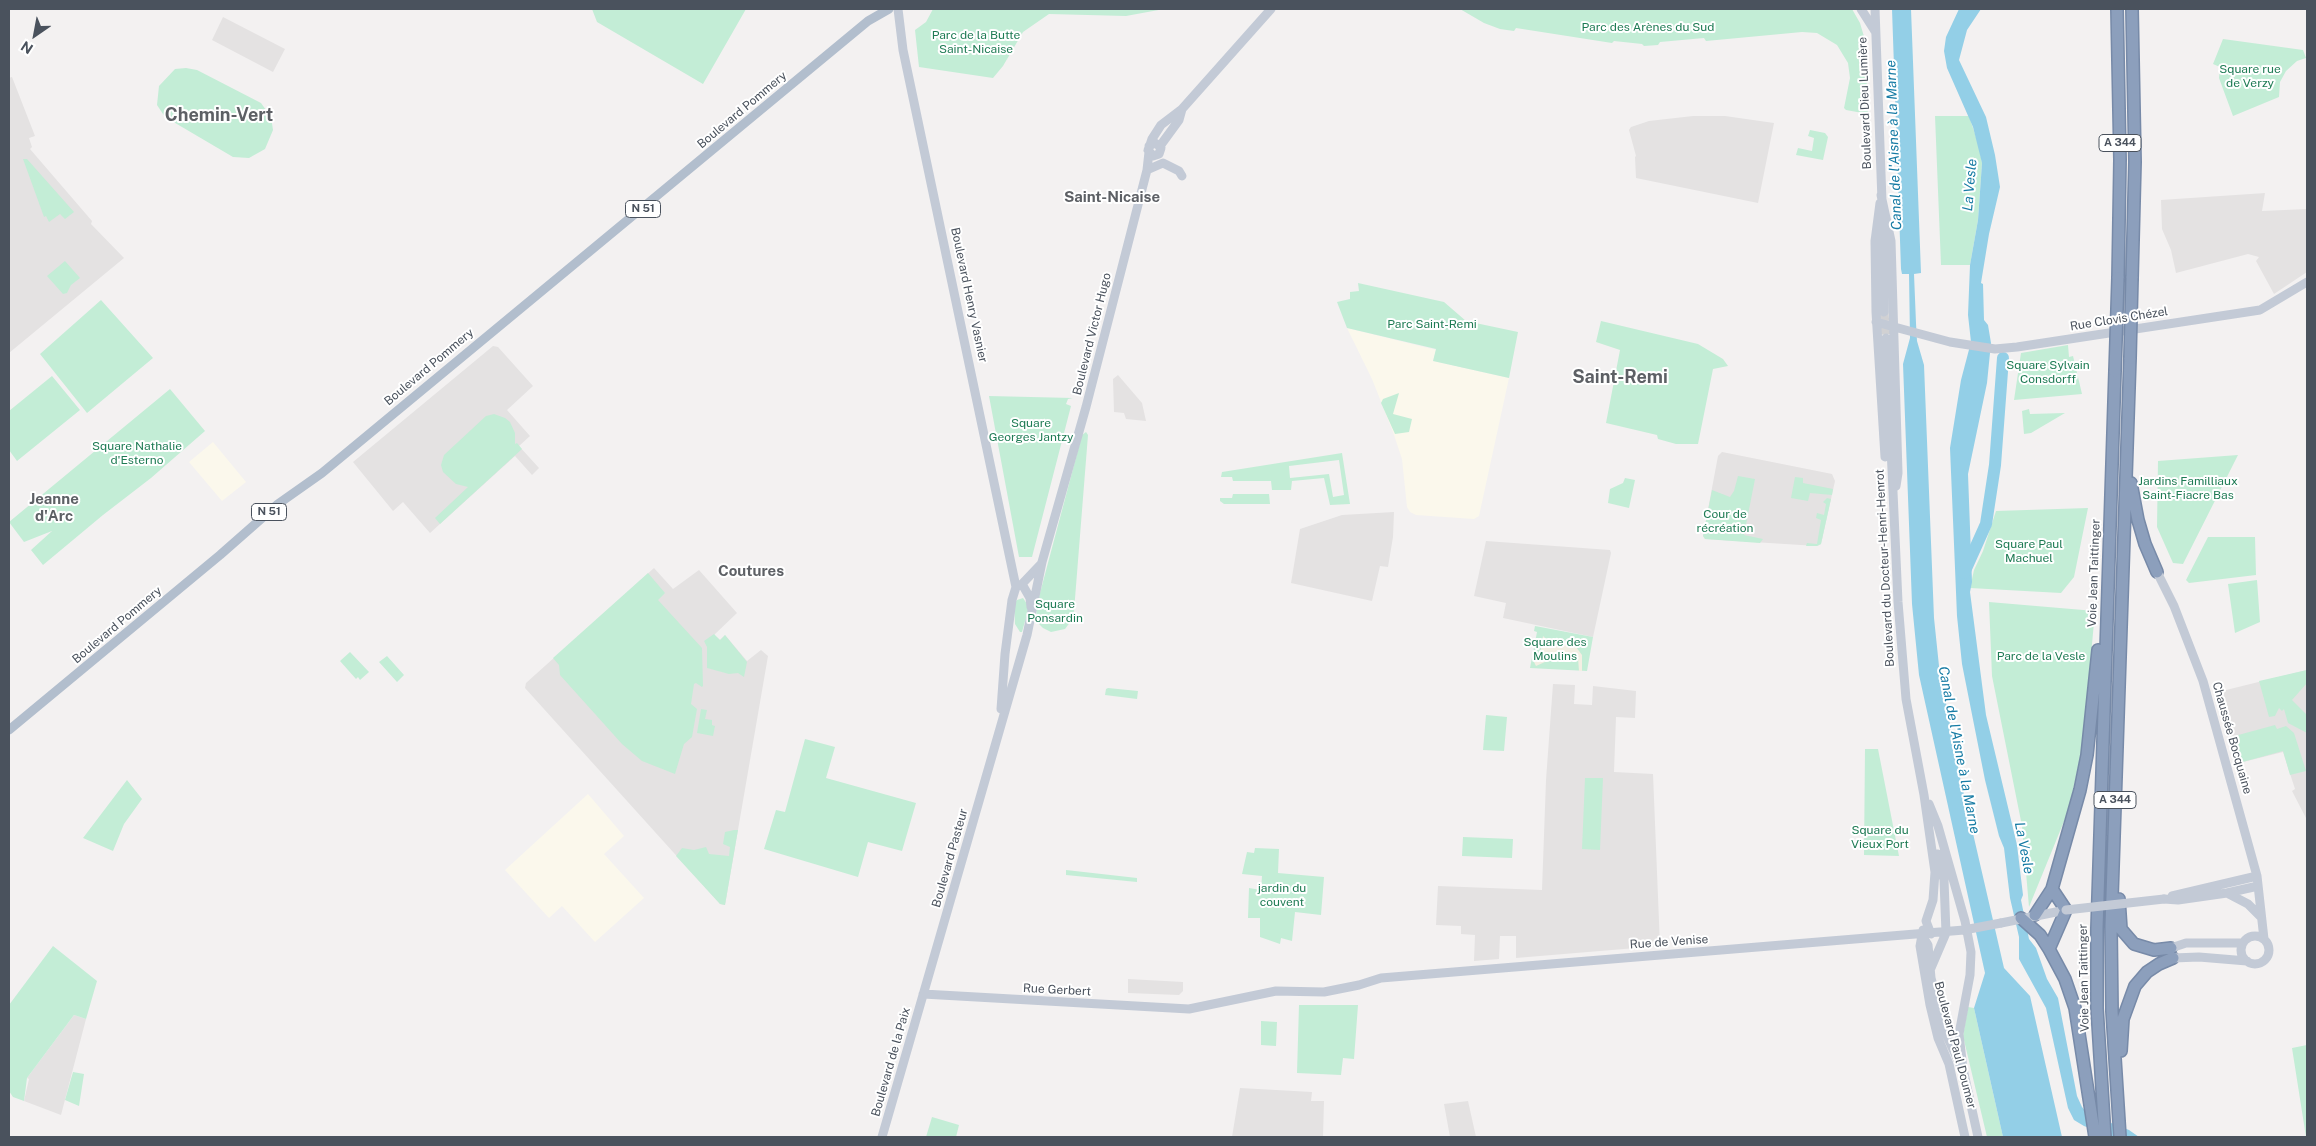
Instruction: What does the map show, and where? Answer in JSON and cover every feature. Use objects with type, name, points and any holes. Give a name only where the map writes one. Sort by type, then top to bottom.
[{"type":"highway","name":"Voie Jean Taittinger","points":[[2105,1137],[2097,1008],[2097,928],[2118,278],[2120,151],[2117,9]]},
{"type":"highway","name":"A 344","points":[[2120,1137],[2114,1057],[2112,889],[2127,463],[2135,162],[2132,9]]},
{"type":"highway","points":[[2127,463],[2138,520],[2145,544],[2157,572]]},
{"type":"highway","points":[[2095,1137],[2075,1008],[2065,979],[2050,949],[2020,920],[2052,889],[2088,755],[2098,652],[2106,630]]},
{"type":"highway","points":[[2050,949],[2066,910],[2052,889]]},
{"type":"highway","points":[[2112,889],[2119,895],[2121,929],[2126,937],[2134,944],[2144,948],[2172,953]]},
{"type":"highway","points":[[2114,1057],[2121,1051],[2122,1019],[2135,986],[2147,972],[2172,953]]},
{"type":"main road","name":"Boulevard Pommery","points":[[9,730],[213,561],[278,504],[322,473],[866,23],[889,9]]},
{"type":"main road","name":"Boulevard Henry Vasnier","points":[[898,9],[903,50],[1019,586],[1030,598],[1032,609]]},
{"type":"main road","points":[[1152,151],[1161,125],[1182,109],[1271,9]]},
{"type":"main road","points":[[1860,9],[1875,31]]},
{"type":"main road","name":"Boulevard Dieu Lumière","points":[[1875,9],[1884,312]]},
{"type":"main road","points":[[1147,170],[1154,143],[1160,146],[1179,120],[1182,109]]},
{"type":"main road","points":[[1147,170],[1163,162],[1180,171],[1182,176]]},
{"type":"main road","name":"Boulevard Victor Hugo","points":[[1027,635],[1042,562],[1086,407],[1147,170]]},
{"type":"main road","name":"Boulevard Dieu Lumière","points":[[1882,196],[1875,241],[1876,322],[1886,474],[1893,506]]},
{"type":"main road","name":"Boulevard Dieu Lumière","points":[[1882,196],[1891,240],[1896,328],[1898,474],[1893,506]]},
{"type":"main road","name":"Rue Clovis Chézel","points":[[1876,322],[1950,342],[1995,349],[2026,346],[2260,310],[2307,282]]},
{"type":"main road","name":"Boulevard du Docteur-Henri-Henrot","points":[[1886,338],[1898,602],[1906,700],[1924,795],[1931,846],[1929,889],[1923,916],[1927,935]]},
{"type":"main road","name":"Boulevard Victor Hugo","points":[[1019,586],[1042,562]]},
{"type":"main road","name":"Chaussée Bocquaine","points":[[2157,572],[2174,606],[2203,681],[2256,876],[2264,939]]},
{"type":"main road","name":"Boulevard Henry Vasnier","points":[[1005,654],[1012,600],[1019,586]]},
{"type":"main road","name":"Boulevard Pasteur","points":[[924,994],[1027,635]]},
{"type":"main road","name":"Boulevard Pasteur","points":[[1000,729],[1005,654]]},
{"type":"main road","name":"Boulevard du Docteur-Henri-Henrot","points":[[1924,795],[1938,826],[1966,921],[1971,952],[1970,975],[1959,1034]]},
{"type":"main road","points":[[1931,809],[1932,830],[1944,880],[1946,933]]},
{"type":"main road","points":[[2164,899],[2256,876]]},
{"type":"main road","points":[[2164,899],[2178,900],[2227,893],[2258,886]]},
{"type":"main road","points":[[2172,953],[2186,943],[2243,943],[2252,937],[2261,918],[2248,904],[2227,893]]},
{"type":"main road","name":"Rue de Venise","points":[[1189,1009],[1276,991],[1324,992],[1356,986],[1375,979],[1946,933],[2066,910],[2164,899]]},
{"type":"main road","name":"Boulevard Paul Doumer","points":[[1931,968],[1946,933]]},
{"type":"main road","name":"Boulevard Paul Doumer","points":[[1927,935],[1932,978],[1945,1046],[1966,1137]]},
{"type":"main road","name":"Boulevard Paul Doumer","points":[[1927,935],[1920,946],[1923,969],[1945,1046]]},
{"type":"main road","points":[[2172,953],[2247,961],[2256,964],[2265,960],[2269,949],[2264,939],[2252,937]]},
{"type":"main road","points":[[2243,943],[2242,954],[2247,961]]},
{"type":"main road","name":"Rue Gerbert","points":[[924,994],[1189,1009]]},
{"type":"main road","name":"Boulevard de la Paix","points":[[882,1137],[924,994]]},
{"type":"main road","points":[[1959,1034],[1945,1046],[1963,1069]]},
{"type":"main road","name":"Boulevard Paul Doumer","points":[[1959,1034],[1963,1069],[1978,1137]]},
{"type":"shaded area","points":[[223,17],[285,49],[273,72],[212,40]]},
{"type":"shaded area","points":[[12,77],[35,136],[29,138],[32,147],[30,149],[92,221],[91,224],[124,258],[9,353],[9,78]]},
{"type":"shaded area","points":[[1693,116],[1725,116],[1774,123],[1758,203],[1636,178],[1636,156],[1629,130],[1631,127],[1649,121]]},
{"type":"shaded area","points":[[2265,193],[2262,211],[2307,209],[2307,272],[2274,294],[2256,261],[2259,257],[2248,254],[2176,273],[2171,250],[2162,229],[2161,200]]},
{"type":"shaded area","points":[[1347,328],[1436,350],[1433,361],[1509,378],[1479,516],[1474,519],[1416,515],[1410,512],[1407,507],[1402,459],[1393,432],[1372,379]]},
{"type":"shaded area","points":[[493,346],[498,347],[533,386],[507,410],[530,436],[519,446],[539,468],[532,475],[515,456],[430,533],[403,502],[393,511],[353,462]]},
{"type":"shaded area","points":[[1118,375],[1142,403],[1146,421],[1126,419],[1124,413],[1114,412],[1113,379]]},
{"type":"shaded area","points":[[213,442],[246,482],[222,501],[189,462]]},
{"type":"shaded area","points":[[1722,452],[1832,474],[1835,481],[1821,544],[1817,546],[1705,539],[1703,536],[1718,456]]},
{"type":"shaded area","points":[[1394,512],[1393,537],[1388,567],[1380,566],[1372,601],[1291,583],[1300,529],[1342,515]]},
{"type":"shaded area","points":[[1486,541],[1610,550],[1611,553],[1593,637],[1503,618],[1506,603],[1474,596]]},
{"type":"shaded area","points":[[654,568],[673,589],[699,570],[737,613],[714,635],[720,640],[725,635],[747,661],[761,650],[768,656],[725,905],[720,904],[525,688],[526,683]]},
{"type":"shaded area","points":[[2307,670],[2307,820],[2292,791],[2295,789],[2283,752],[2239,763],[2218,692]]},
{"type":"shaded area","points":[[1553,684],[1575,685],[1574,704],[1592,705],[1593,686],[1636,691],[1635,718],[1616,717],[1614,772],[1653,774],[1660,946],[1516,958],[1516,936],[1500,936],[1499,959],[1474,961],[1475,935],[1461,934],[1461,926],[1436,925],[1438,886],[1542,890],[1546,780]]},
{"type":"shaded area","points":[[588,794],[624,836],[604,854],[644,898],[595,942],[562,906],[549,918],[505,870]]},
{"type":"shaded area","points":[[1128,979],[1183,982],[1183,991],[1179,995],[1128,993]]},
{"type":"shaded area","points":[[74,1015],[86,1019],[61,1115],[24,1101],[29,1079],[27,1078]]},
{"type":"shaded area","points":[[1240,1088],[1312,1092],[1311,1101],[1324,1101],[1323,1137],[1232,1137]]},
{"type":"shaded area","points":[[1468,1101],[1476,1137],[1450,1137],[1444,1104]]},
{"type":"green space","points":[[592,9],[746,9],[703,84],[597,22]]},
{"type":"green space","name":"Parc de la Butte Saint-Nicaise","points":[[933,9],[1164,9],[1126,16],[1049,14],[1023,32],[1003,66],[993,78],[919,67],[915,30],[926,22]]},
{"type":"green space","name":"Parc des Arènes du Sud","points":[[1460,9],[1852,9],[1860,23],[1865,40],[1868,114],[1844,108],[1850,78],[1848,63],[1837,45],[1817,33],[1802,32],[1706,41],[1704,38],[1660,42],[1658,45],[1644,46],[1642,44],[1614,41],[1612,43],[1516,28],[1514,31],[1500,29],[1484,23]]},
{"type":"green space","name":"Square rue de Verzy","points":[[2223,39],[2303,50],[2306,58],[2297,61],[2286,71],[2280,82],[2279,97],[2233,116],[2219,78],[2220,67],[2213,64]]},
{"type":"green space","points":[[175,69],[197,70],[261,103],[271,117],[273,130],[265,149],[249,158],[233,157],[165,117],[157,105],[159,86]]},
{"type":"green space","points":[[1935,116],[1969,116],[1979,146],[1982,163],[1978,220],[1970,265],[1941,265]]},
{"type":"green space","points":[[1810,130],[1825,133],[1828,137],[1823,160],[1796,155],[1798,148],[1812,151],[1814,138],[1808,136]]},
{"type":"green space","points":[[23,159],[27,159],[74,212],[65,219],[60,214],[49,222],[46,216],[44,217]]},
{"type":"green space","points":[[65,261],[80,278],[71,285],[67,293],[63,294],[47,276]]},
{"type":"green space","name":"Parc Saint-Remi","points":[[1358,283],[1444,302],[1466,321],[1518,332],[1509,378],[1433,361],[1436,349],[1347,328],[1337,302],[1350,299],[1350,292],[1359,291]]},
{"type":"green space","points":[[101,300],[153,358],[87,413],[40,354]]},
{"type":"green space","points":[[1601,321],[1698,344],[1723,359],[1728,366],[1713,369],[1698,444],[1676,444],[1658,439],[1657,435],[1606,423],[1620,350],[1596,342]]},
{"type":"green space","name":"Square Sylvain Consdorff","points":[[2068,345],[2069,357],[2073,356],[2082,394],[2014,400],[2021,353]]},
{"type":"green space","points":[[52,376],[80,410],[17,461],[9,450],[9,411]]},
{"type":"green space","name":"Square Nathalie d'Esterno","points":[[170,389],[205,431],[151,478],[43,565],[31,550],[52,531],[24,542],[9,522]]},
{"type":"green space","points":[[1399,393],[1393,414],[1412,419],[1409,432],[1395,434],[1381,403],[1383,399]]},
{"type":"green space","name":"Square Georges Jantzy","points":[[989,396],[1073,398],[1068,399],[1066,404],[1071,406],[1032,557],[1019,557]]},
{"type":"green space","points":[[2029,409],[2030,414],[2065,413],[2031,433],[2024,434],[2022,411]]},
{"type":"green space","points":[[494,414],[510,422],[515,433],[515,444],[517,443],[522,449],[440,524],[435,518],[468,487],[456,484],[443,472],[441,465],[444,455],[486,416]]},
{"type":"green space","name":"Square Ponsardin","points":[[1086,432],[1088,435],[1074,611],[1071,621],[1065,629],[1051,632],[1037,622],[1036,608],[1082,435]]},
{"type":"green space","points":[[1342,453],[1350,504],[1330,505],[1324,478],[1292,481],[1291,490],[1272,490],[1271,481],[1233,481],[1232,477],[1221,477],[1222,472]],"holes":[[[1339,460],[1344,495],[1333,497],[1329,474],[1290,478],[1289,466]]]},
{"type":"green space","name":"Jardins Familliaux Saint-Fiacre Bas","points":[[2238,455],[2183,564],[2173,563],[2157,527],[2158,461]]},
{"type":"green space","name":"Cour de récréation","points":[[1738,476],[1755,479],[1744,535],[1763,539],[1760,543],[1705,539],[1703,536],[1712,490],[1730,497],[1734,491]]},
{"type":"green space","points":[[1795,477],[1803,478],[1803,483],[1833,489],[1832,495],[1810,493],[1808,501],[1791,498]]},
{"type":"green space","points":[[1625,478],[1635,480],[1629,508],[1608,503],[1610,489],[1623,483]]},
{"type":"green space","points":[[1233,494],[1269,494],[1270,504],[1224,504],[1220,501],[1220,498],[1232,498]]},
{"type":"green space","points":[[1827,498],[1831,499],[1821,544],[1806,546],[1807,543],[1817,544],[1821,520],[1816,518],[1817,513],[1824,515],[1826,504],[1823,502]]},
{"type":"green space","name":"Square Paul Machuel","points":[[2088,508],[2074,577],[2061,593],[1970,588],[1974,570],[1983,551],[1996,511]]},
{"type":"green space","points":[[2208,537],[2255,537],[2256,575],[2189,583],[2186,580]]},
{"type":"green space","points":[[648,573],[665,593],[658,600],[702,648],[703,686],[694,684],[691,704],[697,709],[692,737],[684,744],[675,774],[642,761],[622,744],[560,675],[559,665],[553,658]]},
{"type":"green space","points":[[2257,580],[2260,622],[2235,633],[2228,584]]},
{"type":"green space","points":[[1023,598],[1029,607],[1022,632],[1020,632],[1015,624],[1014,603]]},
{"type":"green space","name":"Parc de la Vesle","points":[[1989,602],[2095,611],[2083,744],[2069,809],[2029,907],[2022,826],[1992,676]]},
{"type":"green space","name":"Square des Moulins","points":[[1535,626],[1593,637],[1587,671],[1530,668],[1537,632],[1534,631]]},
{"type":"green space","points":[[714,634],[720,640],[725,635],[747,662],[744,677],[738,673],[729,674],[707,668],[707,647],[704,641]]},
{"type":"green space","points":[[350,652],[369,672],[360,680],[358,677],[356,679],[340,661]]},
{"type":"green space","points":[[387,656],[404,675],[397,682],[379,662]]},
{"type":"green space","points":[[2307,670],[2307,683],[2292,700],[2307,715],[2307,733],[2288,723],[2284,709],[2282,711],[2279,708],[2275,716],[2269,717],[2259,681]]},
{"type":"green space","points":[[1108,688],[1138,691],[1137,699],[1105,695]]},
{"type":"green space","points":[[701,709],[707,710],[705,719],[712,720],[712,725],[715,726],[713,736],[697,733]]},
{"type":"green space","points":[[1486,715],[1507,717],[1504,751],[1483,750]]},
{"type":"green space","points":[[2275,725],[2277,729],[2286,726],[2294,733],[2306,771],[2290,775],[2283,751],[2239,763],[2231,737]]},
{"type":"green space","points":[[805,739],[835,747],[826,778],[916,803],[902,851],[868,842],[858,877],[764,849],[776,810],[785,812]]},
{"type":"green space","name":"Square du Vieux Port","points":[[1865,749],[1878,749],[1899,856],[1864,855]]},
{"type":"green space","points":[[1585,778],[1603,778],[1600,850],[1582,849]]},
{"type":"green space","points":[[127,780],[142,799],[124,824],[113,851],[83,838]]},
{"type":"green space","points":[[738,830],[725,905],[720,904],[676,856],[682,848],[694,850],[706,847],[709,854],[729,856],[730,847],[723,844],[725,832]]},
{"type":"green space","points":[[1463,837],[1513,839],[1512,858],[1462,856]]},
{"type":"green space","name":"jardin du couvent","points":[[1255,848],[1279,849],[1278,873],[1324,877],[1321,915],[1295,912],[1292,941],[1281,938],[1280,944],[1260,937],[1260,918],[1248,918],[1249,888],[1261,890],[1262,876],[1242,874],[1247,852],[1254,853]]},
{"type":"green space","points":[[1066,870],[1137,878],[1137,882],[1066,875]]},
{"type":"green space","points":[[53,946],[97,981],[86,1019],[74,1015],[27,1078],[24,1101],[13,1097],[9,1091],[9,1005]]},
{"type":"green space","points":[[1299,1005],[1358,1005],[1354,1059],[1343,1058],[1341,1075],[1297,1073]]},
{"type":"green space","points":[[1968,1007],[1974,1008],[2003,1137],[1987,1137],[1963,1036]]},
{"type":"green space","points":[[1261,1021],[1277,1022],[1276,1046],[1261,1045]]},
{"type":"green space","points":[[2307,1045],[2307,1137],[2306,1137],[2292,1048]]},
{"type":"green space","points":[[73,1072],[84,1074],[79,1106],[65,1100]]},
{"type":"green space","points":[[932,1117],[959,1125],[956,1137],[926,1137]]},
{"type":"sand","points":[[1543,636],[1551,644],[1560,638],[1563,643],[1570,639],[1582,655],[1582,671],[1579,671],[1578,658],[1574,659],[1568,655],[1558,661],[1556,657],[1536,666],[1534,662],[1539,660]]},
{"type":"water","points":[[1892,9],[1911,9],[1921,273],[1914,274],[1916,323],[1917,341],[1924,365],[1934,618],[1939,666],[1960,777],[2004,968],[2030,996],[2062,1137],[2003,1137],[1974,1008],[1985,973],[1919,675],[1912,604],[1903,364],[1910,338],[1909,274],[1902,274],[1901,269]]},
{"type":"water","name":"La Vesle","points":[[1959,9],[1981,9],[1967,30],[1959,60],[1986,117],[2000,187],[1989,234],[1981,283],[1983,284],[1984,320],[1988,325],[1991,343],[1987,383],[1968,474],[1972,582],[1970,592],[1986,715],[2017,845],[2023,895],[2021,900],[2029,939],[2036,948],[2047,979],[2058,998],[2077,1096],[2088,1114],[2129,1130],[2139,1137],[2113,1137],[2084,1126],[2074,1120],[2068,1108],[2046,1008],[2019,959],[2019,937],[2010,898],[2004,848],[1999,836],[1985,780],[1962,664],[1957,616],[1950,448],[1961,380],[1971,342],[1968,315],[1970,265],[1978,220],[1982,163],[1973,127],[1947,68],[1944,51],[1946,37]]},
{"type":"waterway","name":"La Vesle","points":[[1964,573],[1986,524],[1995,465],[2003,358]]},
{"type":"tunnel","points":[[1884,312],[1886,338]]},
{"type":"district","name":"Chemin-Vert","points":[[219,115]]},
{"type":"district","name":"Saint-Nicaise","points":[[1112,197]]},
{"type":"district","name":"Saint-Remi","points":[[1620,377]]},
{"type":"district","name":"Jeanne d'Arc","points":[[54,508]]},
{"type":"district","name":"Coutures","points":[[751,571]]},
{"type":"water label","name":"Canal de l'Aisne à la Marne","points":[[1894,145]]},
{"type":"water label","name":"Canal de l'Aisne à la Marne","points":[[1959,750]]}]
